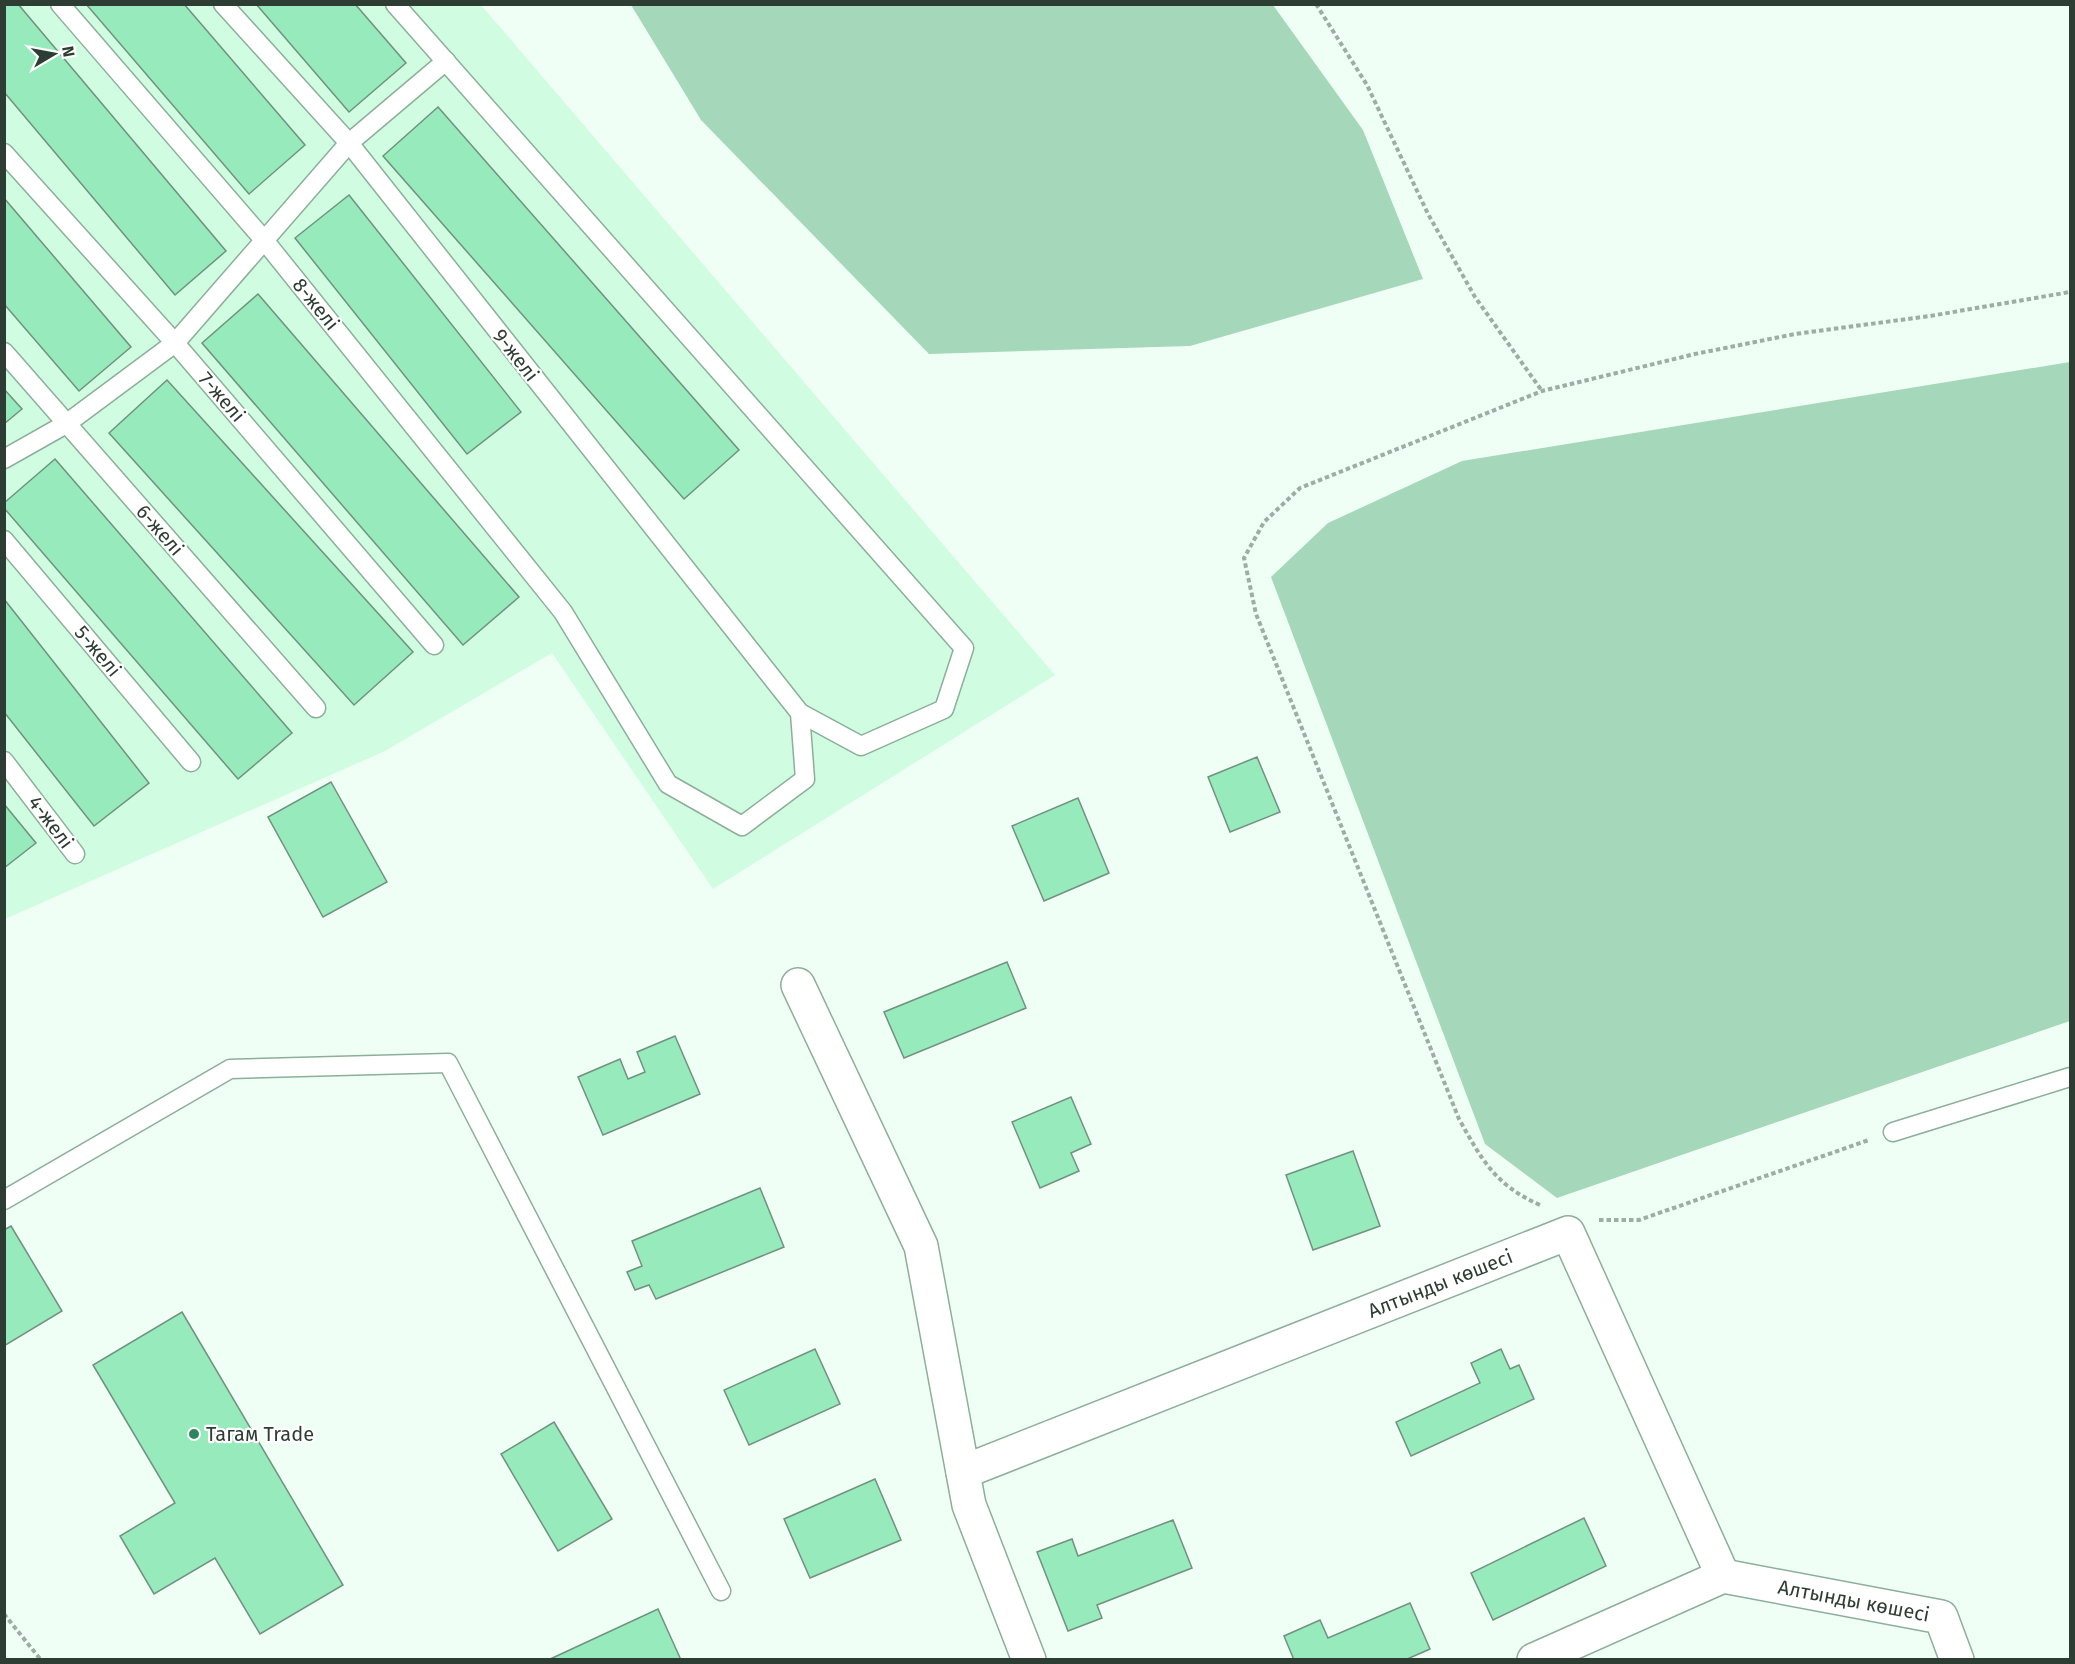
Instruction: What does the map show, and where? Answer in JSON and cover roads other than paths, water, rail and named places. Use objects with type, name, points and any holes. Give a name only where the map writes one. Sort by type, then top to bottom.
[{"type":"street","points":[[798,985],[921,1246],[969,1505],[1029,1659]]},
{"type":"street","name":"Алтынды көшесі","points":[[963,1472],[1568,1233],[1723,1576],[1941,1617],[1957,1659]]},
{"type":"street","points":[[1534,1659],[1723,1576]]},
{"type":"lane","name":"8-желі","points":[[60,4],[264,240],[562,612],[668,784],[742,826],[805,779],[800,713]]},
{"type":"lane","name":"9-желі","points":[[224,4],[349,143],[800,713]]},
{"type":"lane","points":[[395,4],[964,648],[944,709],[861,746],[800,713]]},
{"type":"lane","points":[[4,459],[66,424],[175,343],[349,143],[446,62]]},
{"type":"lane","name":"7-желі","points":[[4,153],[175,343],[434,645]]},
{"type":"lane","name":"6-желі","points":[[4,352],[316,708]]},
{"type":"lane","name":"5-желі","points":[[4,540],[190,762]]},
{"type":"lane","name":"4-желі","points":[[4,761],[75,854]]},
{"type":"lane","points":[[4,1200],[230,1069],[448,1062],[720,1592]]},
{"type":"lane","points":[[1893,1132],[2070,1077]]},
{"type":"place","name":"Тагам Trade","points":[[194,1434]]}]
